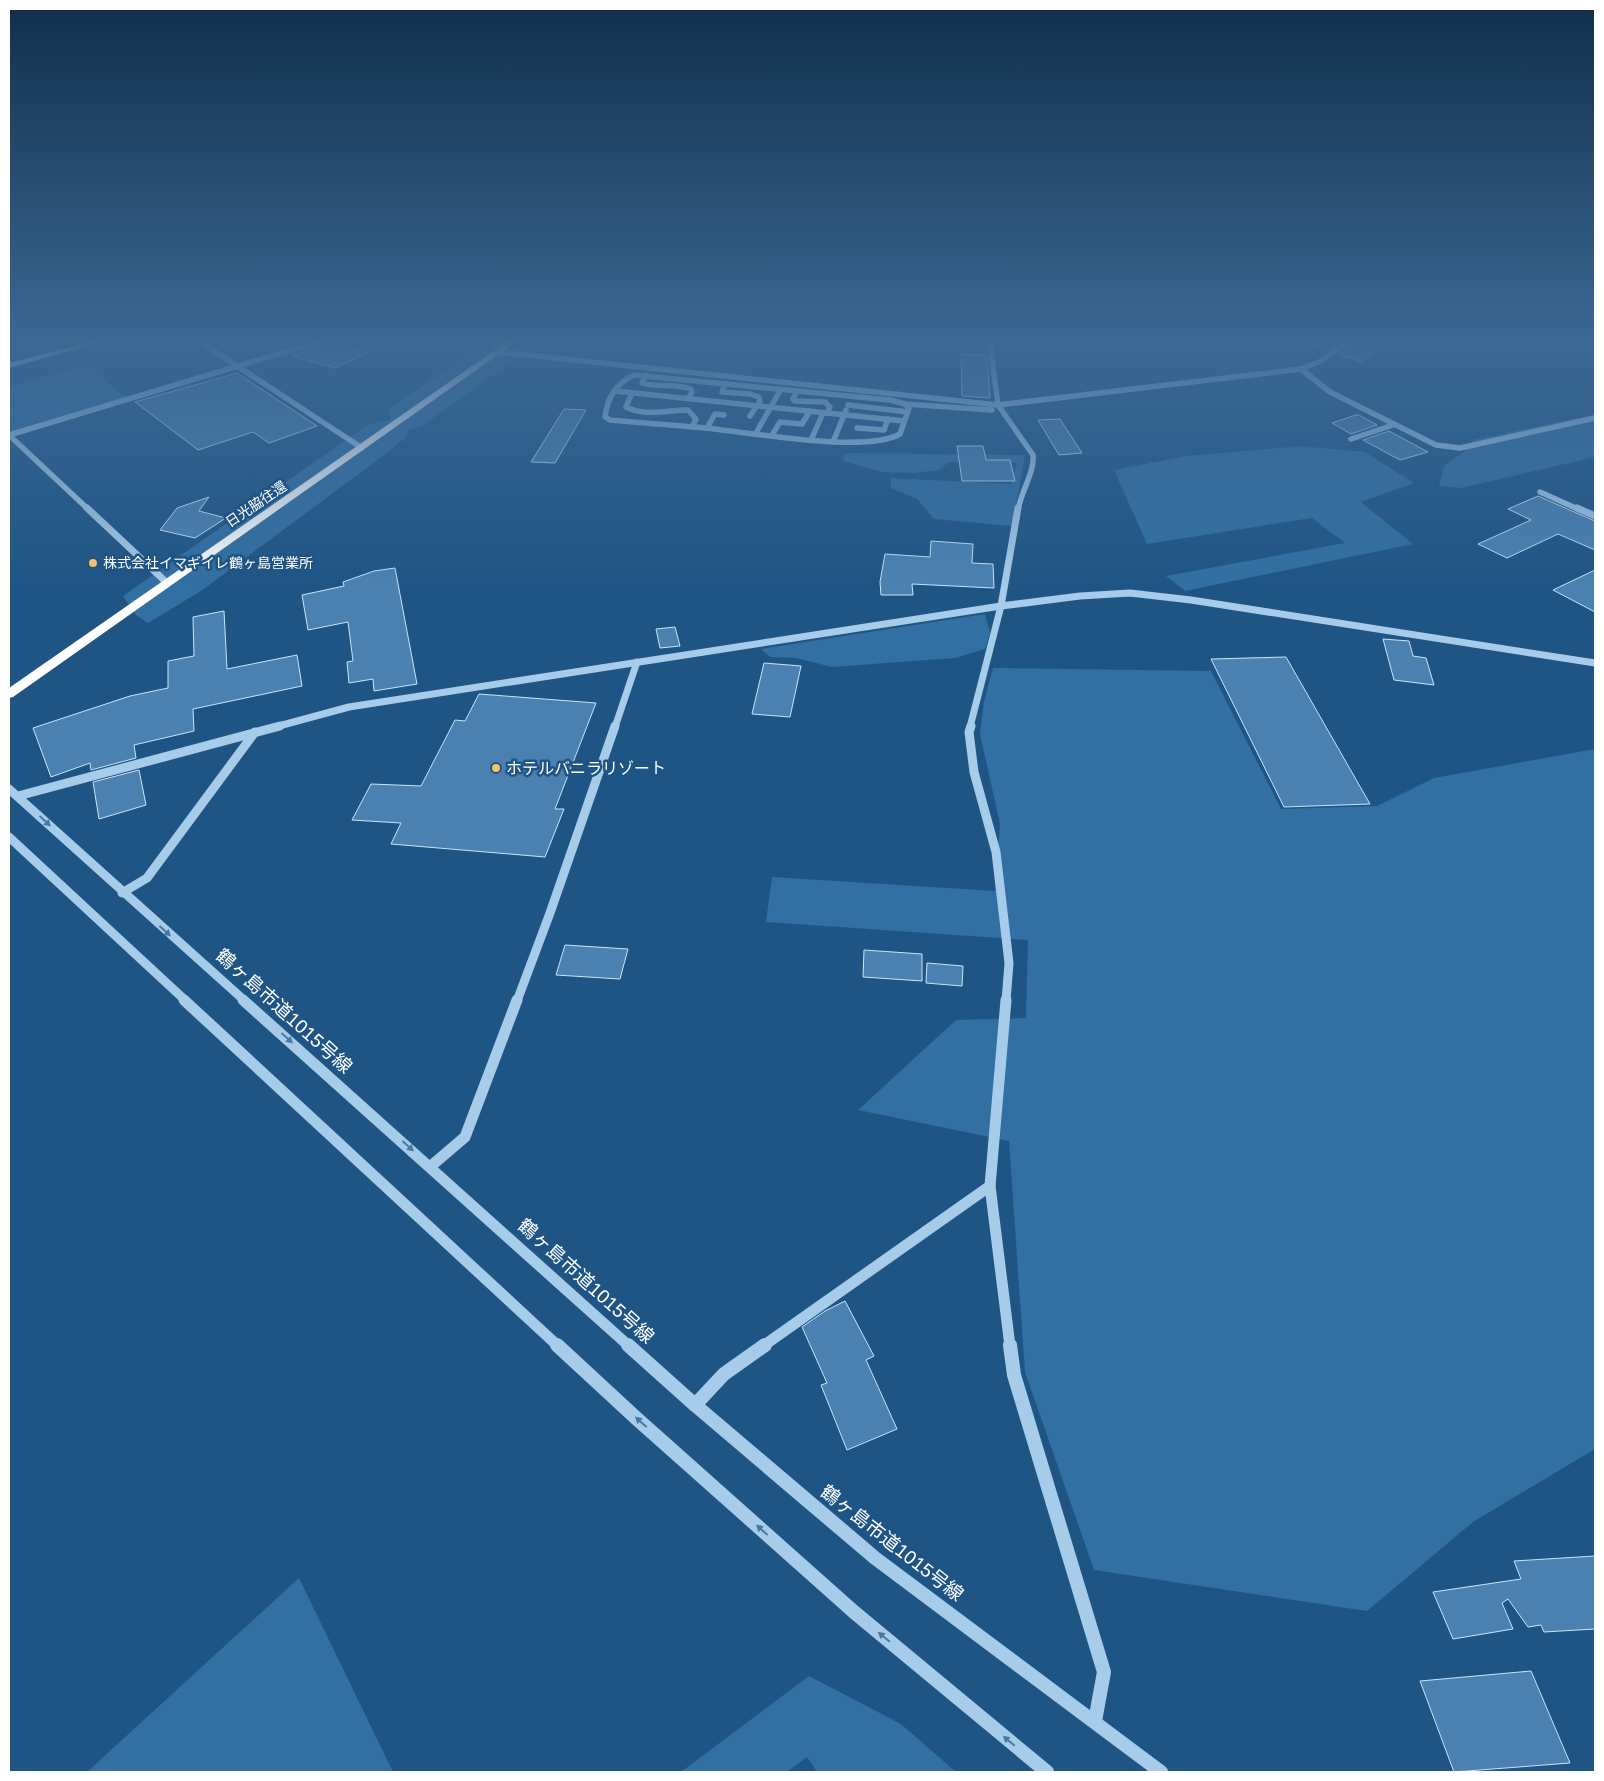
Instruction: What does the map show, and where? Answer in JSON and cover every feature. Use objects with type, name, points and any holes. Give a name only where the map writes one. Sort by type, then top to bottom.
[{"type":"highway","name":"日光脇往還","points":[[9,694],[166,582],[401,420]]},
{"type":"street","points":[[58,420],[9,435],[166,582]]},
{"type":"street","points":[[319,420],[362,448]]},
{"type":"street","points":[[611,420],[707,428],[833,442],[865,442],[891,439],[900,434],[904,421],[897,420]]},
{"type":"street","points":[[692,427],[695,420]]},
{"type":"street","points":[[707,428],[712,420]]},
{"type":"street","points":[[756,434],[764,420]]},
{"type":"street","points":[[772,435],[780,422],[802,424],[804,420]]},
{"type":"street","points":[[811,440],[821,420]]},
{"type":"street","points":[[833,442],[841,420]]},
{"type":"street","points":[[857,428],[884,430],[888,420]]},
{"type":"street","points":[[1009,420],[1033,455],[1034,465],[1026,482],[1020,505],[1001,606],[969,732],[974,772],[996,852],[1008,963],[990,1186],[1014,1374],[1104,1672],[1095,1721]]},
{"type":"street","points":[[1384,420],[1436,445],[1460,448],[1585,420]]},
{"type":"street","points":[[1351,439],[1393,425]]},
{"type":"street","points":[[1540,492],[1595,516]]},
{"type":"street","points":[[13,792],[349,707],[1001,606],[1080,596],[1130,593],[1191,600],[1595,663]]},
{"type":"street","points":[[431,1166],[465,1137],[550,913],[638,662]]},
{"type":"street","points":[[122,893],[147,878],[256,732]]},
{"type":"street","name":"鶴ヶ島市道1015号線","points":[[13,792],[122,893],[431,1166],[695,1405],[875,1558],[1161,1772]]},
{"type":"street","points":[[9,837],[636,1418],[854,1612],[1047,1772]]},
{"type":"street","points":[[695,1405],[724,1374],[990,1186]]},
{"type":"shaded area","points":[[9,420],[48,420],[12,431],[9,429]]},
{"type":"shaded area","points":[[389,420],[430,420],[422,426],[408,430],[406,437],[384,455],[201,591],[148,623],[136,615],[123,596],[367,425]]},
{"type":"shaded area","points":[[1566,420],[1595,420],[1595,457],[1461,488],[1439,486],[1444,466],[1465,451],[1472,440]]},
{"type":"shaded area","points":[[1300,446],[1365,452],[1414,483],[1361,502],[1413,544],[1185,591],[1166,576],[1345,543],[1312,518],[1147,544],[1114,470],[1187,456]]},
{"type":"shaded area","points":[[845,453],[1025,455],[1012,526],[934,519],[917,499],[891,488],[891,478],[1011,484],[1017,463],[949,462],[939,470],[913,473],[883,472],[843,461]]},
{"type":"shaded area","points":[[985,614],[990,633],[985,649],[955,658],[832,667],[796,658],[770,657],[761,649]]},
{"type":"shaded area","points":[[993,668],[1211,671],[1281,809],[1377,806],[1434,778],[1595,749],[1595,1449],[1473,1522],[1367,1611],[1094,1570],[1025,1372],[1009,1141],[858,1110],[956,1020],[1026,1018],[1028,940],[766,922],[772,877],[995,891],[1000,824],[980,734],[984,702]]},
{"type":"shaded area","points":[[299,1578],[393,1772],[87,1772]]},
{"type":"shaded area","points":[[809,1676],[901,1724],[956,1772],[817,1772],[807,1757],[787,1772],[681,1772]]},
{"type":"building","points":[[159,420],[308,420],[317,426],[269,443],[253,432],[198,450]]},
{"type":"building","points":[[557,420],[580,420],[555,463],[531,462]]},
{"type":"building","points":[[1038,420],[1061,420],[1082,453],[1059,455]]},
{"type":"building","points":[[1341,420],[1368,420],[1377,425],[1351,434],[1332,423]]},
{"type":"building","points":[[1389,431],[1428,452],[1400,460],[1363,440]]},
{"type":"building","points":[[957,446],[983,446],[986,460],[1010,460],[1015,481],[962,481]]},
{"type":"building","points":[[1538,496],[1595,521],[1595,550],[1558,534],[1507,558],[1478,544],[1531,520],[1508,509]]},
{"type":"building","points":[[209,497],[199,511],[226,518],[195,538],[160,530],[177,508]]},
{"type":"building","points":[[931,541],[973,544],[972,563],[993,564],[994,588],[912,584],[913,595],[881,595],[880,582],[885,554],[930,557]]},
{"type":"building","points":[[395,568],[417,684],[374,691],[373,679],[349,683],[347,662],[353,661],[348,622],[308,630],[302,595],[344,586],[343,582],[374,571]]},
{"type":"building","points":[[1595,570],[1595,612],[1553,590]]},
{"type":"building","points":[[224,611],[227,669],[297,655],[302,686],[193,709],[194,731],[134,745],[136,758],[91,770],[90,763],[51,777],[33,728],[130,696],[168,688],[168,661],[194,656],[193,617]]},
{"type":"building","points":[[675,627],[680,646],[660,648],[656,629]]},
{"type":"building","points":[[1383,639],[1409,641],[1413,656],[1426,658],[1434,685],[1394,680]]},
{"type":"building","points":[[1286,657],[1370,804],[1284,807],[1211,659]]},
{"type":"building","points":[[764,663],[801,666],[790,717],[752,714]]},
{"type":"building","points":[[479,694],[596,703],[555,809],[564,809],[545,857],[391,844],[401,823],[352,820],[371,784],[421,786],[455,720],[465,721]]},
{"type":"building","points":[[139,770],[146,805],[99,819],[93,782]]},
{"type":"building","points":[[565,945],[628,949],[620,979],[556,975]]},
{"type":"building","points":[[864,950],[922,954],[922,981],[863,977]]},
{"type":"building","points":[[927,963],[963,966],[962,986],[926,983]]},
{"type":"building","points":[[845,1301],[874,1356],[866,1360],[897,1429],[847,1450],[821,1385],[827,1383],[802,1327],[825,1311]]},
{"type":"building","points":[[1595,1556],[1595,1629],[1544,1632],[1541,1625],[1528,1627],[1508,1599],[1502,1603],[1513,1629],[1453,1639],[1433,1592],[1521,1579],[1514,1561]]},
{"type":"building","points":[[1531,1671],[1570,1763],[1454,1772],[1420,1681]]},
{"type":"place","name":"株式会社イマギイレ鶴ヶ島営業所","points":[[93,563]]},
{"type":"place","name":"ホテルバニラリゾート","points":[[496,768]]}]
